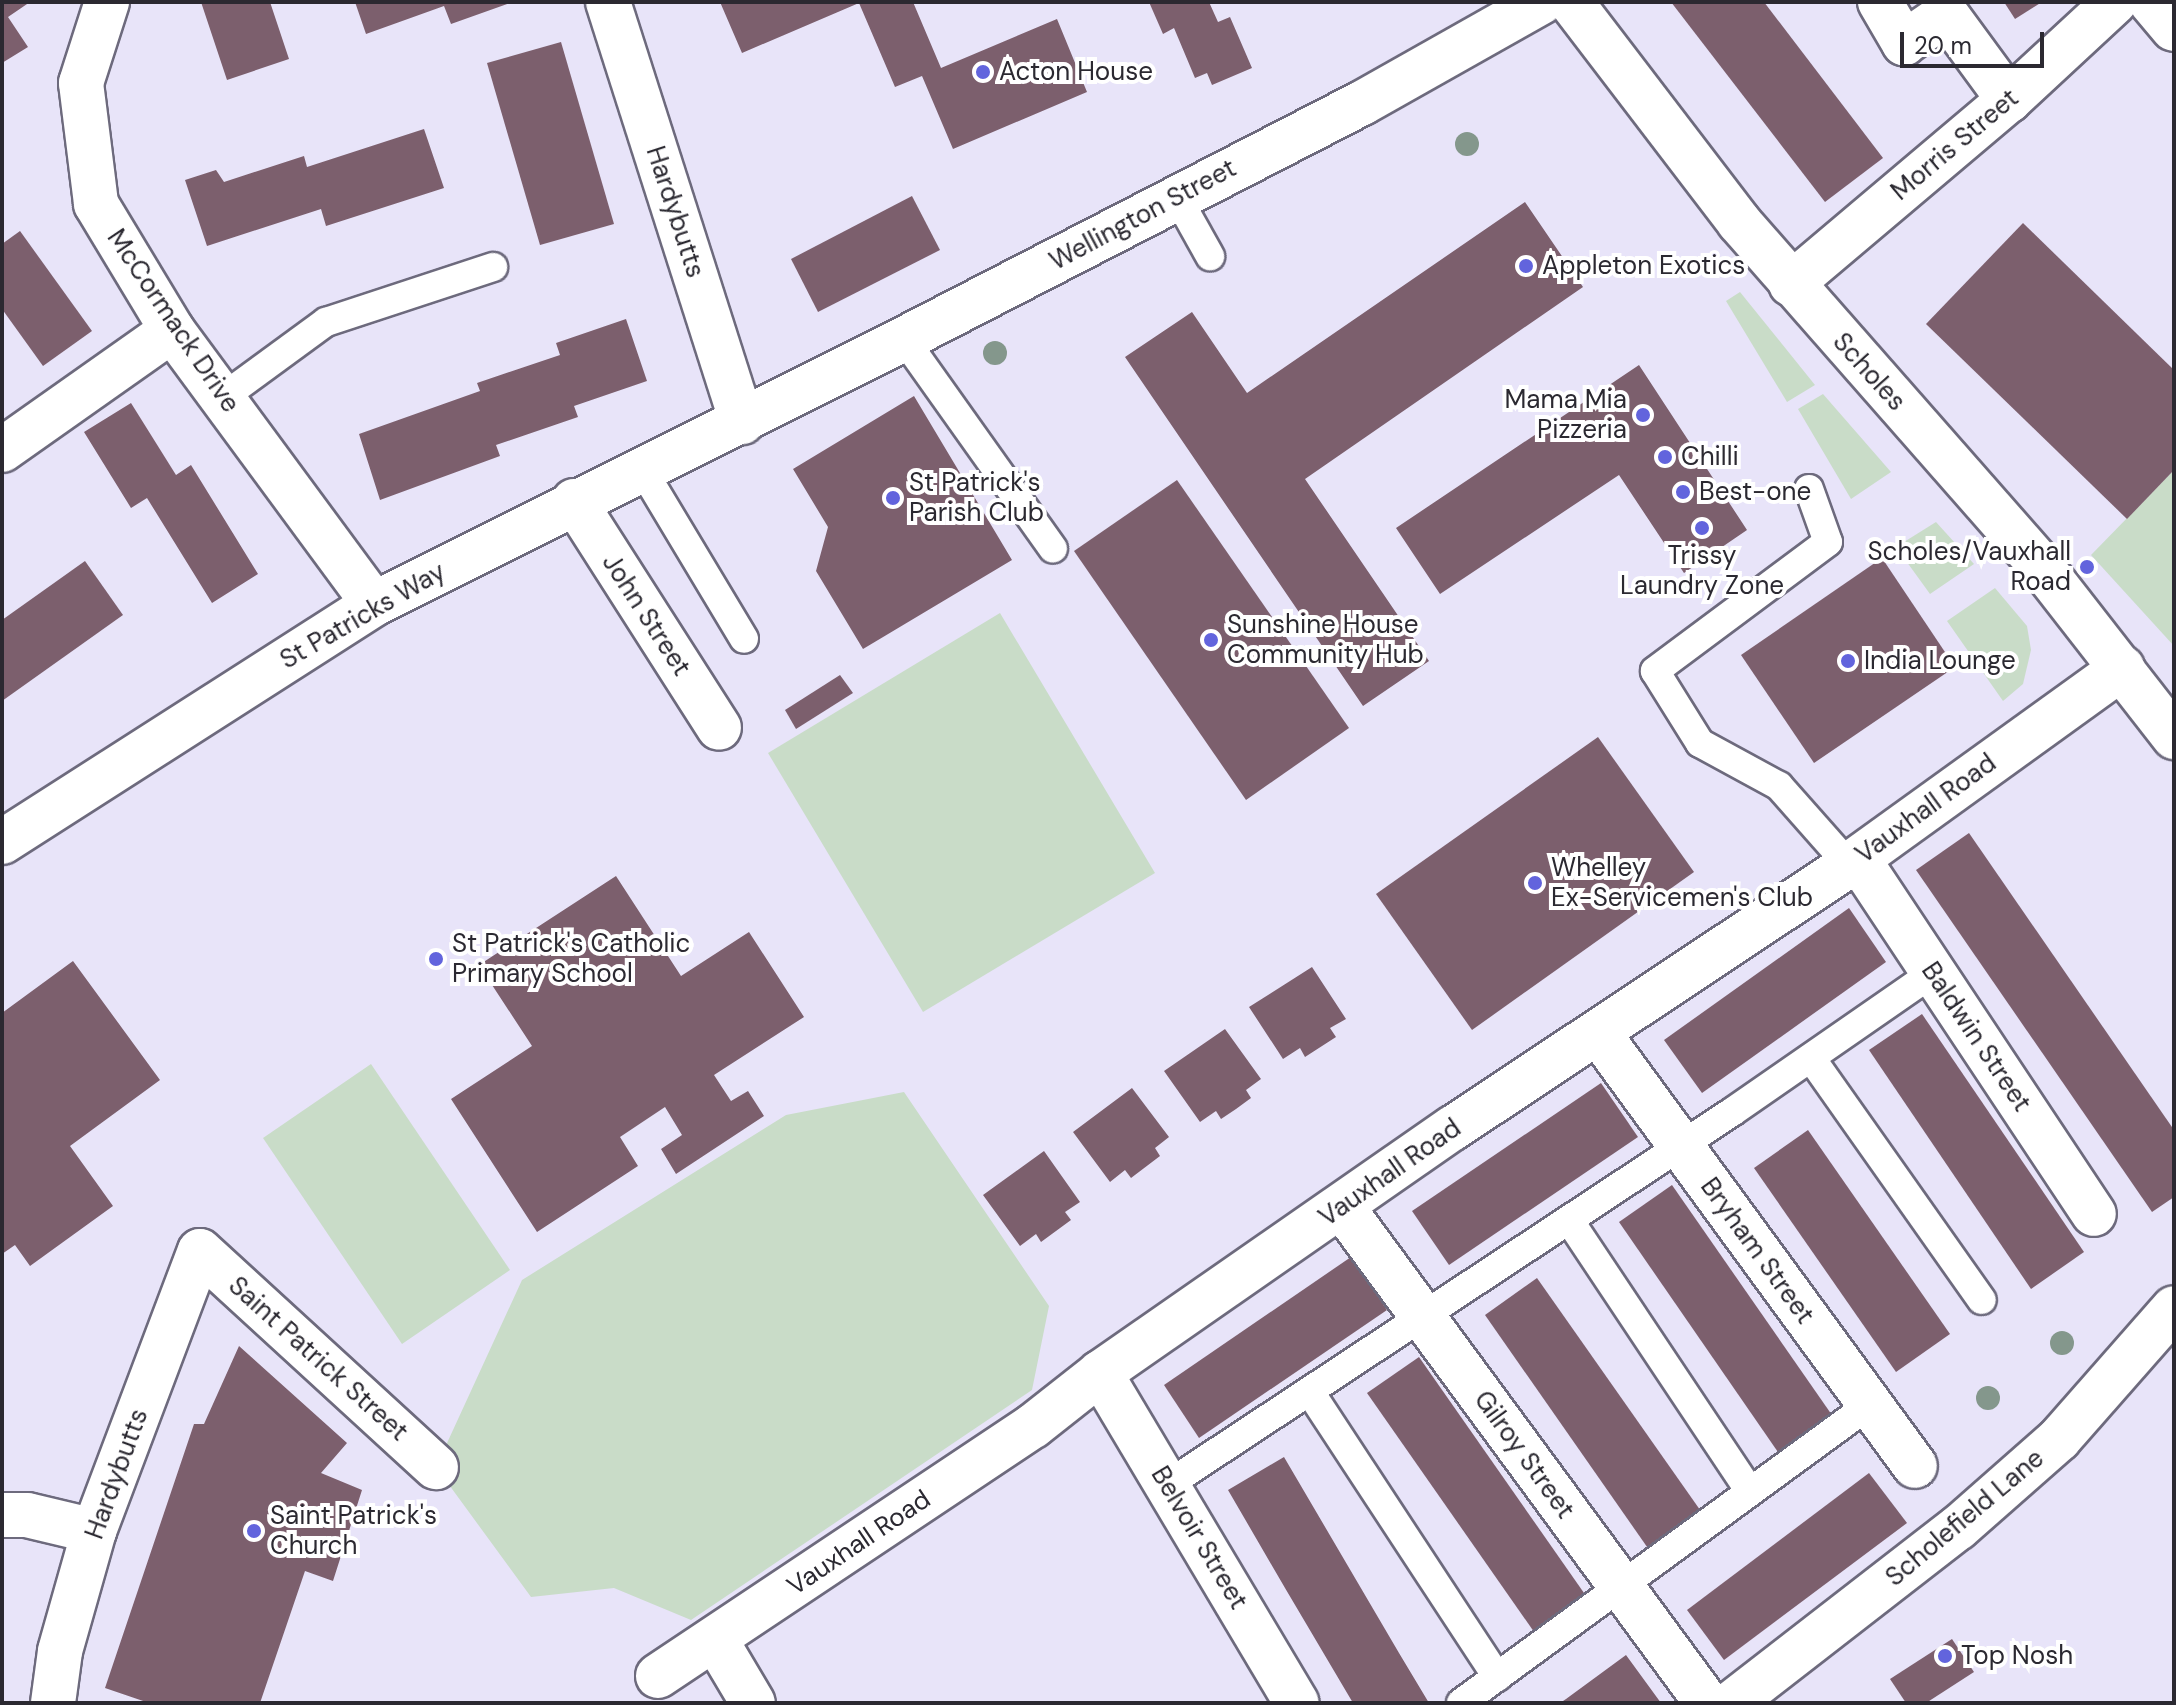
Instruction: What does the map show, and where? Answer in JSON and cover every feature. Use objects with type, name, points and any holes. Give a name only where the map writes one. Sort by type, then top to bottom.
[{"type":"street","name":"McCormack Drive","points":[[107,2],[81,83],[96,204],[172,330],[374,604]]},
{"type":"street","name":"Hardybutts","points":[[608,2],[742,422]]},
{"type":"street","name":"Wellington Street","points":[[742,422],[1362,103],[1541,2]]},
{"type":"street","name":"Scholes","points":[[1571,2],[1791,284],[2041,566],[2174,737]]},
{"type":"street","points":[[1880,2],[1904,43],[1946,14],[2009,100]]},
{"type":"street","name":"Morris Street","points":[[1791,284],[2009,100],[2115,2]]},
{"type":"street","points":[[2151,2],[2174,29]]},
{"type":"street","points":[[2,450],[172,330]]},
{"type":"street","name":"St Patricks Way","points":[[2,842],[374,604],[574,501],[742,422]]},
{"type":"street","name":"John Street","points":[[574,501],[719,728]]},
{"type":"street","name":"Vauxhall Road","points":[[658,1676],[1033,1426],[1100,1373],[1453,1128],[1854,862],[2122,668]]},
{"type":"street","name":"Baldwin Street","points":[[1854,862],[1933,973],[2094,1214]]},
{"type":"street","name":"Bryham Street","points":[[1599,1034],[1915,1466]]},
{"type":"street","name":"Gilroy Street","points":[[1342,1207],[1707,1703]]},
{"type":"street","name":"Hardybutts","points":[[53,1703],[60,1651],[94,1531],[200,1251]]},
{"type":"street","name":"Saint Patrick Street","points":[[200,1251],[436,1467]]},
{"type":"street","name":"Scholefield Lane","points":[[1732,1703],[1958,1528],[2059,1439],[2174,1308]]},
{"type":"street","name":"Belvoir Street","points":[[1100,1373],[1297,1703]]},
{"type":"street","points":[[2,1515],[27,1515],[94,1531]]},
{"type":"street","points":[[715,1639],[753,1703]]},
{"type":"lane","points":[[1177,197],[1210,256]]},
{"type":"lane","points":[[222,398],[326,322],[493,267]]},
{"type":"lane","points":[[904,339],[1053,549]]},
{"type":"lane","points":[[642,469],[744,639]]},
{"type":"lane","points":[[1809,489],[1828,542],[1655,671],[1700,743],[1779,786],[1854,862]]},
{"type":"lane","points":[[1167,1485],[1423,1319],[1933,973]]},
{"type":"lane","points":[[1811,1058],[1982,1300]]},
{"type":"lane","points":[[1569,1220],[1749,1490]]},
{"type":"lane","points":[[1310,1392],[1497,1677]]},
{"type":"lane","points":[[1461,1703],[1869,1405]]},
{"type":"green space","points":[[1740,292],[1815,385],[1787,402],[1726,301]]},
{"type":"green space","points":[[1823,394],[1891,472],[1851,499],[1798,409]]},
{"type":"green space","points":[[2174,470],[2174,646],[2091,555]]},
{"type":"green space","points":[[1936,522],[1974,564],[1930,594],[1896,547]]},
{"type":"green space","points":[[1995,588],[2027,626],[2031,650],[2023,684],[2003,701],[1947,621]]},
{"type":"green space","points":[[1000,613],[1155,873],[923,1012],[768,753]]},
{"type":"green space","points":[[371,1064],[510,1270],[402,1344],[263,1138]]},
{"type":"green space","points":[[904,1092],[1049,1306],[1032,1390],[691,1620],[614,1588],[531,1597],[436,1467],[522,1280],[786,1115]]},
{"type":"building","points":[[2,2],[30,2],[8,17],[28,47],[2,63]]},
{"type":"building","points":[[201,2],[270,2],[289,59],[227,80]]},
{"type":"building","points":[[355,2],[513,2],[451,24],[444,6],[366,34]]},
{"type":"building","name":"Acton House","points":[[720,2],[913,2],[941,68],[1057,19],[1087,92],[953,149],[922,76],[895,87],[859,3],[742,53]]},
{"type":"building","points":[[1149,2],[1209,2],[1218,22],[1230,17],[1252,68],[1212,85],[1207,73],[1195,78],[1174,28],[1163,34]]},
{"type":"building","points":[[1671,2],[1764,2],[1883,158],[1825,202]]},
{"type":"building","points":[[2004,2],[2042,2],[2015,19]]},
{"type":"building","points":[[561,42],[614,224],[540,245],[487,63]]},
{"type":"building","points":[[424,129],[444,188],[326,226],[321,209],[207,246],[185,180],[216,170],[224,182],[304,156],[307,167]]},
{"type":"building","points":[[912,196],[940,250],[818,312],[791,259]]},
{"type":"building","points":[[1525,202],[1583,287],[1305,479],[1429,661],[1363,706],[1125,357],[1192,312],[1247,393]]},
{"type":"building","points":[[2023,223],[2174,370],[2174,470],[2127,519],[1926,324]]},
{"type":"building","points":[[20,231],[92,331],[43,366],[2,309],[2,244]]},
{"type":"building","points":[[626,319],[647,381],[574,406],[578,417],[496,445],[500,456],[380,500],[359,434],[480,391],[477,383],[560,355],[556,343]]},
{"type":"building","points":[[1639,365],[1747,530],[1684,573],[1619,475],[1440,594],[1396,528]]},
{"type":"building","name":"St Patrick's Parish Club","points":[[914,396],[1012,560],[863,649],[816,571],[828,527],[793,469]]},
{"type":"building","points":[[131,403],[176,475],[191,465],[258,574],[212,603],[147,498],[131,508],[84,432]]},
{"type":"building","name":"Sunshine House Community Hub","points":[[1177,480],[1349,728],[1246,800],[1074,551]]},
{"type":"building","name":"India Lounge","points":[[1882,558],[1955,667],[1814,763],[1741,655]]},
{"type":"building","points":[[85,561],[123,615],[2,701],[2,620]]},
{"type":"building","points":[[840,675],[853,693],[796,729],[785,710]]},
{"type":"building","name":"Whelley Ex-Servicemen's Club","points":[[1598,737],[1694,872],[1472,1030],[1376,894]]},
{"type":"building","points":[[1969,833],[2174,1130],[2174,1197],[2152,1212],[1916,870]]},
{"type":"building","points":[[616,876],[681,976],[749,932],[804,1017],[714,1075],[731,1101],[748,1091],[764,1116],[676,1174],[661,1149],[682,1135],[665,1107],[620,1137],[638,1166],[537,1232],[451,1099],[532,1046],[479,965]]},
{"type":"building","points":[[1849,908],[1886,962],[1702,1093],[1664,1040]]},
{"type":"building","points":[[73,961],[160,1080],[70,1146],[113,1206],[30,1266],[15,1245],[2,1254],[2,1013]]},
{"type":"building","points":[[1312,967],[1346,1019],[1330,1028],[1336,1037],[1305,1057],[1300,1048],[1283,1059],[1249,1007]]},
{"type":"building","points":[[1922,1014],[2084,1252],[2031,1289],[1869,1050]]},
{"type":"building","points":[[1225,1029],[1261,1079],[1246,1090],[1251,1098],[1236,1109],[1221,1119],[1216,1111],[1200,1122],[1164,1071]]},
{"type":"building","points":[[1601,1083],[1638,1137],[1449,1265],[1412,1211]]},
{"type":"building","points":[[1132,1088],[1169,1137],[1155,1148],[1160,1156],[1131,1178],[1125,1170],[1110,1182],[1073,1132]]},
{"type":"building","points":[[1808,1130],[1950,1334],[1896,1372],[1754,1168]]},
{"type":"building","points":[[1044,1151],[1080,1202],[1065,1212],[1071,1220],[1041,1242],[1036,1234],[1020,1246],[983,1195]]},
{"type":"building","points":[[1672,1185],[1834,1418],[1780,1455],[1619,1222]]},
{"type":"building","points":[[1351,1257],[1387,1310],[1199,1438],[1164,1385]]},
{"type":"building","points":[[1537,1278],[1705,1517],[1652,1554],[1485,1315]]},
{"type":"building","name":"Saint Patrick's Church","points":[[239,1346],[347,1443],[321,1473],[362,1490],[333,1581],[305,1571],[260,1703],[149,1703],[105,1688],[194,1424],[204,1424]]},
{"type":"building","points":[[1419,1357],[1591,1603],[1539,1639],[1367,1393]]},
{"type":"building","points":[[1284,1457],[1429,1703],[1353,1703],[1285,1588],[1228,1490]]},
{"type":"building","points":[[1869,1473],[1907,1523],[1724,1660],[1687,1610]]},
{"type":"building","name":"Top Nosh","points":[[1952,1639],[1974,1672],[1926,1703],[1906,1703],[1890,1679]]},
{"type":"building","points":[[1626,1655],[1661,1703],[1560,1703],[1566,1699]]},
{"type":"place","name":"Acton House","points":[[983,72]]},
{"type":"place","name":"Appleton Exotics","points":[[1526,266]]},
{"type":"place","name":"Mama Mia Pizzeria","points":[[1643,415]]},
{"type":"place","name":"Chilli","points":[[1665,457]]},
{"type":"place","name":"Best-one","points":[[1683,492]]},
{"type":"place","name":"St Patrick's Parish Club","points":[[893,498]]},
{"type":"place","name":"Trissy Laundry Zone","points":[[1702,528]]},
{"type":"place","name":"Scholes/Vauxhall Road","points":[[2087,567]]},
{"type":"place","name":"Sunshine House Community Hub","points":[[1211,640]]},
{"type":"place","name":"India Lounge","points":[[1848,661]]},
{"type":"place","name":"Whelley Ex-Servicemen's Club","points":[[1535,883]]},
{"type":"place","name":"St Patrick's Catholic Primary School","points":[[436,959]]},
{"type":"place","name":"Saint Patrick's Church","points":[[254,1531]]},
{"type":"place","name":"Top Nosh","points":[[1945,1656]]}]
